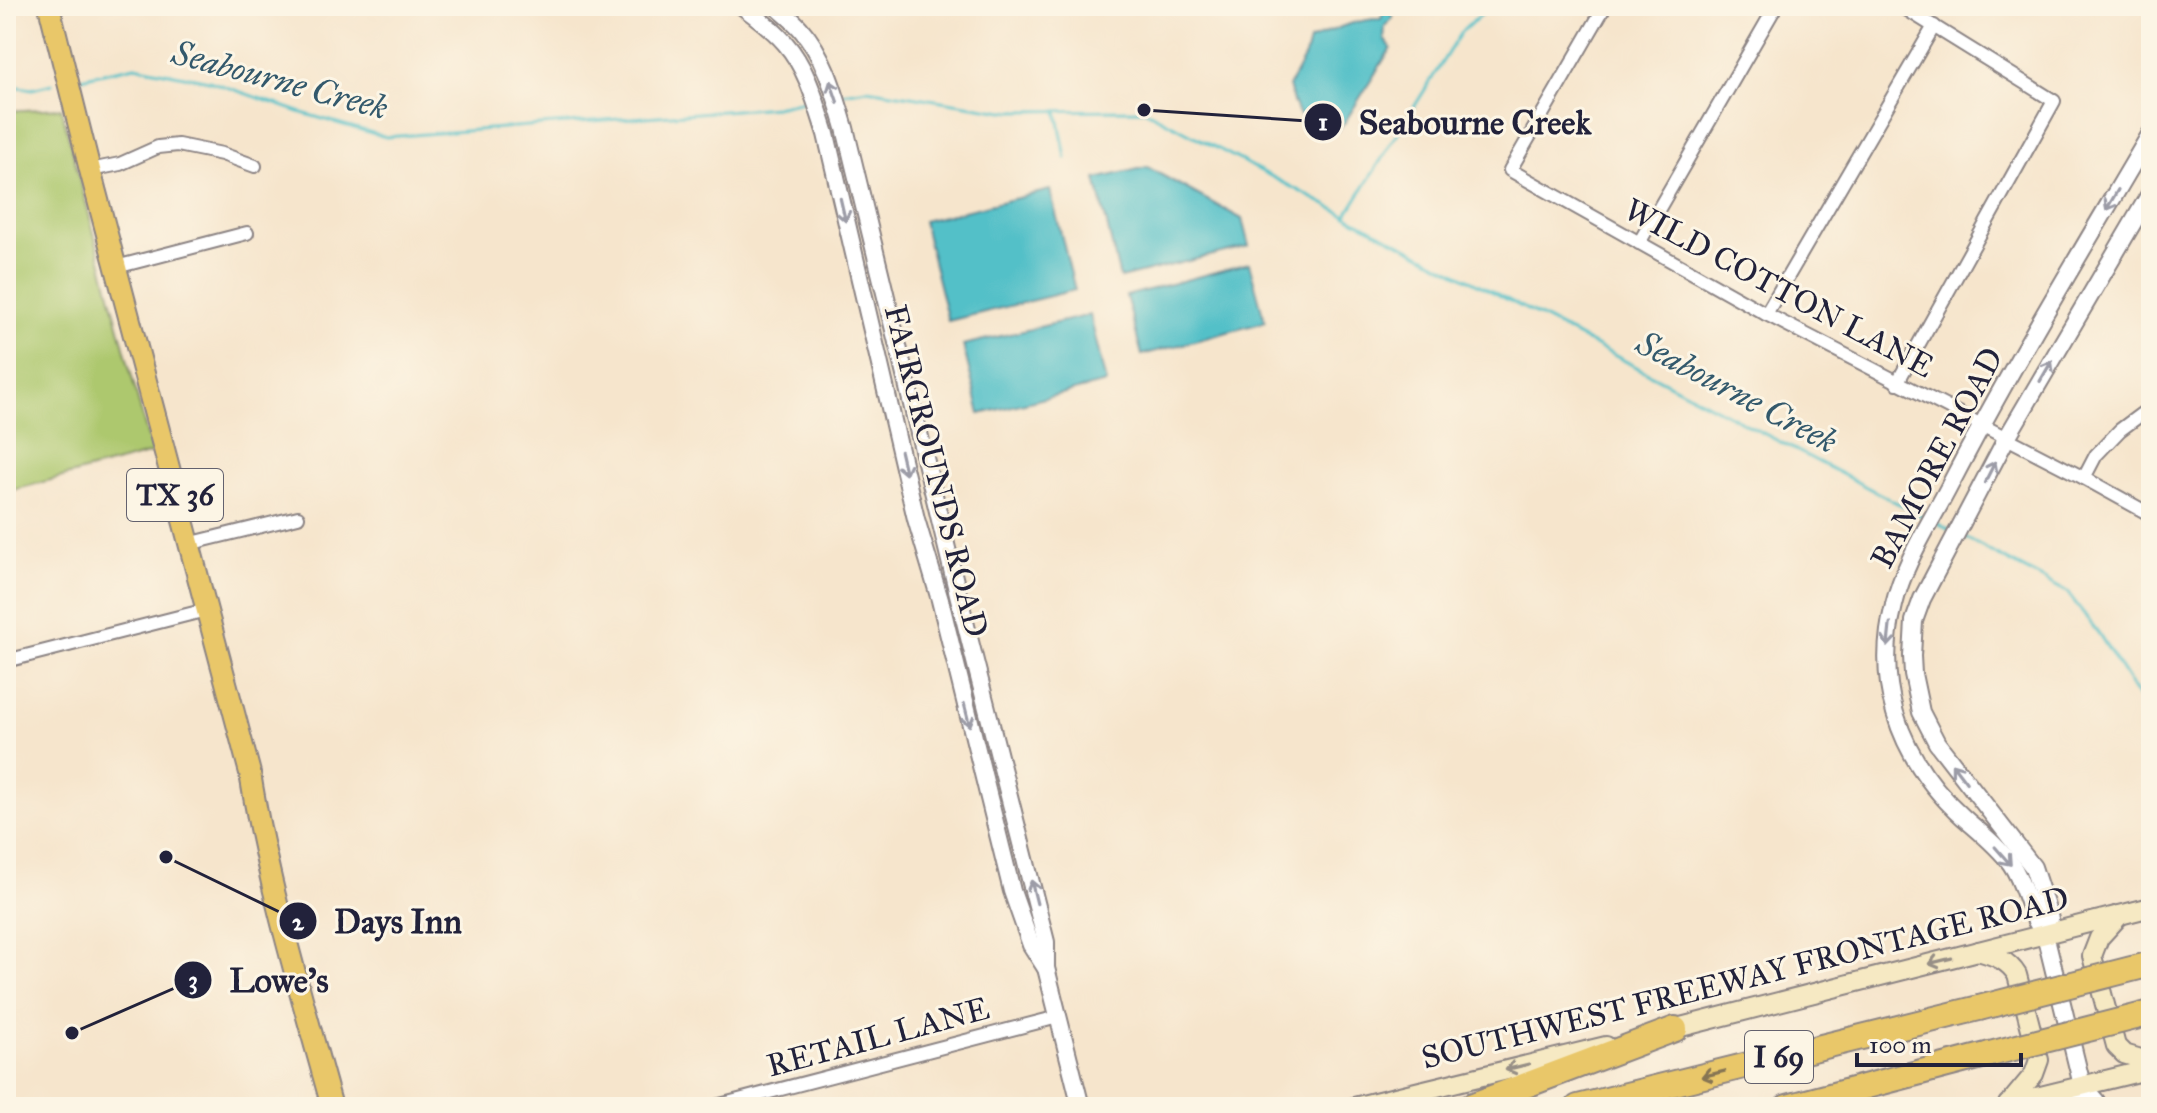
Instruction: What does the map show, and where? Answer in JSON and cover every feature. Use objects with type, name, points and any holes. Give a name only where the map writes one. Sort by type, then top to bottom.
[{"type":"highway","name":"I 69","points":[[1578,1107],[2151,964]]},
{"type":"highway","name":"I 69","points":[[1787,1107],[2151,1013]]},
{"type":"highway","points":[[1468,1107],[1675,1029]]},
{"type":"main road","name":"TX 36","points":[[49,6],[250,773],[255,806],[298,983],[332,1107]]},
{"type":"main road","name":"SOUTHWEST FREEWAY FRONTAGE ROAD","points":[[1354,1107],[1675,1029],[2151,907]]},
{"type":"main road","points":[[2120,915],[2099,938],[2092,956],[2116,1046],[2124,1054],[2151,1062]]},
{"type":"main road","points":[[1978,951],[2011,965],[2017,975],[2039,1060],[2034,1074],[2003,1106]]},
{"type":"main road","points":[[2003,1106],[2151,1069]]},
{"type":"street","name":"FAIRGROUNDS ROAD","points":[[742,6],[785,42],[801,66],[814,96],[826,134],[916,519],[940,600],[1012,891],[1031,945],[1046,968]]},
{"type":"street","name":"FAIRGROUNDS ROAD","points":[[776,6],[800,29],[819,56],[834,89],[845,128],[1046,942],[1046,968],[1081,1107]]},
{"type":"street","name":"WILD COTTON LANE","points":[[1605,6],[1510,170],[1766,314],[2151,515]]},
{"type":"street","points":[[1639,243],[1776,6]]},
{"type":"street","points":[[1897,383],[2054,101],[1901,6]]},
{"type":"street","points":[[1766,314],[1934,26]]},
{"type":"street","name":"BAMORE ROAD","points":[[2078,1107],[2082,1085],[2045,934],[2035,922],[2023,884],[2010,863],[1947,802],[1927,777],[1906,740],[1895,712],[1887,661],[1888,641],[1894,603],[1910,561],[1981,425],[2151,133]]},
{"type":"street","points":[[90,170],[120,164],[158,147],[178,145],[222,154],[255,166]]},
{"type":"street","name":"BAMORE ROAD","points":[[2045,934],[2050,919],[2033,867],[1937,743],[1921,712],[1913,674],[1914,621],[1922,599],[2006,439],[2151,192]]},
{"type":"street","points":[[116,267],[247,233]]},
{"type":"street","points":[[2084,478],[2096,455],[2120,430],[2151,407]]},
{"type":"street","points":[[188,544],[298,517]]},
{"type":"street","points":[[6,661],[206,610]]},
{"type":"street","name":"RETAIL LANE","points":[[712,1107],[757,1102],[1058,1017]]},
{"type":"street","name":"BAMORE ROAD","points":[[2082,1085],[2098,1107]]},
{"type":"green space","points":[[61,108],[152,453],[6,492],[6,111]]},
{"type":"water","points":[[1385,6],[1393,6],[1393,18],[1385,26],[1384,39],[1391,48],[1337,131],[1312,125],[1297,111],[1289,86],[1305,56],[1309,41],[1353,23],[1381,19]]},
{"type":"water","points":[[1147,167],[1242,219],[1249,246],[1120,278],[1096,179]]},
{"type":"water","points":[[1050,190],[1075,290],[948,321],[923,221]]},
{"type":"water","points":[[1249,263],[1265,322],[1142,355],[1126,296]]},
{"type":"water","points":[[1090,315],[1106,383],[980,414],[963,345]]},
{"type":"waterway","points":[[1346,216],[1461,32],[1490,7]]},
{"type":"waterway","name":"Seabourne Creek","points":[[81,78],[135,66],[209,81],[302,113],[386,137],[775,107],[807,100]]},
{"type":"waterway","name":"Seabourne Creek","points":[[6,85],[32,89],[52,84]]},
{"type":"waterway","name":"Seabourne Creek","points":[[842,93],[867,89],[1004,111],[1144,110],[1924,517]]},
{"type":"waterway","points":[[1057,111],[1066,158]]},
{"type":"waterway","name":"Seabourne Creek","points":[[1935,522],[1953,532]]},
{"type":"waterway","name":"Seabourne Creek","points":[[1963,537],[2067,592],[2099,634],[2151,717]]},
{"type":"place","name":"Seabourne Creek","points":[[1144,110]]},
{"type":"place","name":"Days Inn","points":[[166,857]]},
{"type":"place","name":"Lowe's","points":[[72,1033]]}]
